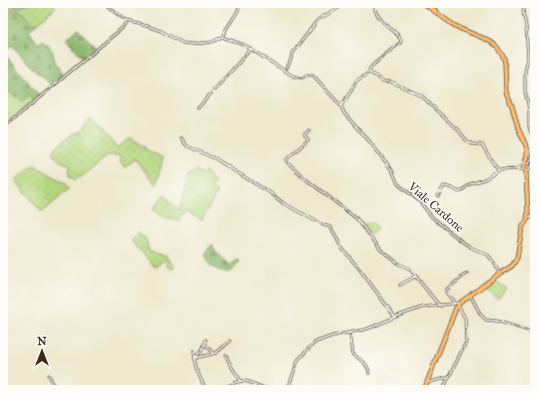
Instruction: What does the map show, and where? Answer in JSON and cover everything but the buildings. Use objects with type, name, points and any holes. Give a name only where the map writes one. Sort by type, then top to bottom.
[{"type":"main road","points":[[423,3],[456,27],[491,42],[497,47],[504,58],[506,92],[512,106],[518,128],[527,148],[525,169],[528,217],[522,228],[516,261],[512,266],[457,304],[424,390]]},
{"type":"main road","points":[[427,3],[456,27]]},
{"type":"street","points":[[104,3],[127,21],[161,31],[183,43],[192,44],[212,42],[222,37],[237,13],[241,3]]},
{"type":"street","points":[[222,37],[244,45],[285,71],[293,53],[316,22],[346,3]]},
{"type":"street","points":[[341,106],[356,81],[369,72],[370,68],[374,64],[402,42],[382,21],[375,10],[376,3]]},
{"type":"street","points":[[526,3],[523,12],[528,42],[528,58],[525,71],[525,92],[529,110],[529,127],[535,147]]},
{"type":"street","points":[[3,128],[127,24],[127,21]]},
{"type":"street","points":[[198,108],[251,49]]},
{"type":"street","name":"Viale Cardone","points":[[285,71],[293,76],[302,78],[307,75],[313,75],[341,106],[344,112],[392,170],[398,184],[432,217],[460,240],[470,247],[488,255],[495,264],[499,274]]},
{"type":"street","points":[[369,72],[383,81],[392,82],[422,96],[460,132],[467,141],[472,144],[482,145],[499,170]]},
{"type":"street","points":[[309,130],[305,134],[308,140],[287,159],[287,162],[312,184],[357,219],[381,250],[394,261],[410,269],[441,306]]},
{"type":"street","points":[[180,138],[187,146],[216,159],[283,202],[331,227],[341,246],[395,317]]},
{"type":"street","points":[[527,148],[529,148],[529,150],[527,164],[529,164],[535,151]]},
{"type":"street","points":[[438,196],[444,186],[459,192],[470,184],[485,179],[499,170],[529,170],[535,161]]},
{"type":"street","points":[[513,170],[525,169]]},
{"type":"street","points":[[528,217],[535,218]]},
{"type":"street","points":[[443,390],[466,342],[465,318],[457,304],[446,292],[446,290],[467,274]]},
{"type":"street","points":[[400,285],[416,276]]},
{"type":"street","points":[[470,295],[481,315],[486,320],[497,321],[535,333]]},
{"type":"street","points":[[288,390],[298,360],[312,344],[323,338],[367,329],[424,307],[457,304]]},
{"type":"street","points":[[350,333],[352,354],[360,358],[367,366],[369,373]]},
{"type":"street","points":[[195,358],[202,350],[206,340]]},
{"type":"street","points":[[195,358],[214,353],[230,341]]},
{"type":"street","points":[[205,344],[214,353]]},
{"type":"street","points":[[194,351],[195,362],[200,377],[207,390]]},
{"type":"street","points":[[226,355],[241,381]]},
{"type":"street","points":[[49,375],[56,390]]},
{"type":"street","points":[[427,383],[445,378],[448,379]]},
{"type":"street","points":[[222,390],[233,383],[241,381],[246,381],[270,390]]},
{"type":"street","points":[[276,390],[285,389],[289,386]]},
{"type":"green space","points":[[3,3],[26,3],[3,16]]},
{"type":"green space","points":[[28,3],[52,3],[56,7],[35,25],[19,9]]},
{"type":"green space","points":[[19,9],[35,25],[29,31],[38,44],[42,40],[50,46],[54,56],[54,63],[59,66],[64,76],[52,86],[35,71],[12,45],[3,52],[3,18]]},
{"type":"green space","points":[[78,29],[97,48],[84,59],[66,39]]},
{"type":"green space","points":[[3,52],[40,96],[34,101],[29,96],[22,102],[3,86]]},
{"type":"green space","points":[[3,86],[22,102],[29,96],[34,101],[11,120],[3,110]]},
{"type":"green space","points":[[91,118],[117,148],[131,138],[145,147],[145,149],[163,158],[156,185],[135,159],[125,167],[120,161],[121,158],[118,155],[109,155],[80,178],[77,177],[75,180],[71,177],[69,171],[70,164],[59,160],[55,156],[53,150],[69,137],[82,130],[84,124]]},
{"type":"green space","points":[[34,165],[62,181],[69,189],[44,211],[41,211],[15,180]]},
{"type":"green space","points":[[196,170],[202,174],[205,171],[210,176],[215,183],[210,189],[217,192],[202,220],[187,212],[180,217],[179,221],[162,216],[153,210],[164,194],[179,210],[188,176]]},
{"type":"green space","points":[[372,222],[377,229],[371,235],[362,225]]},
{"type":"green space","points":[[138,232],[146,239],[149,251],[166,256],[175,267],[172,269],[169,268],[166,265],[166,259],[155,267],[131,241]]},
{"type":"green space","points":[[212,244],[215,251],[229,265],[237,259],[239,261],[231,272],[222,272],[210,266],[205,253]]},
{"type":"green space","points":[[494,280],[506,288],[498,299],[484,288]]}]
